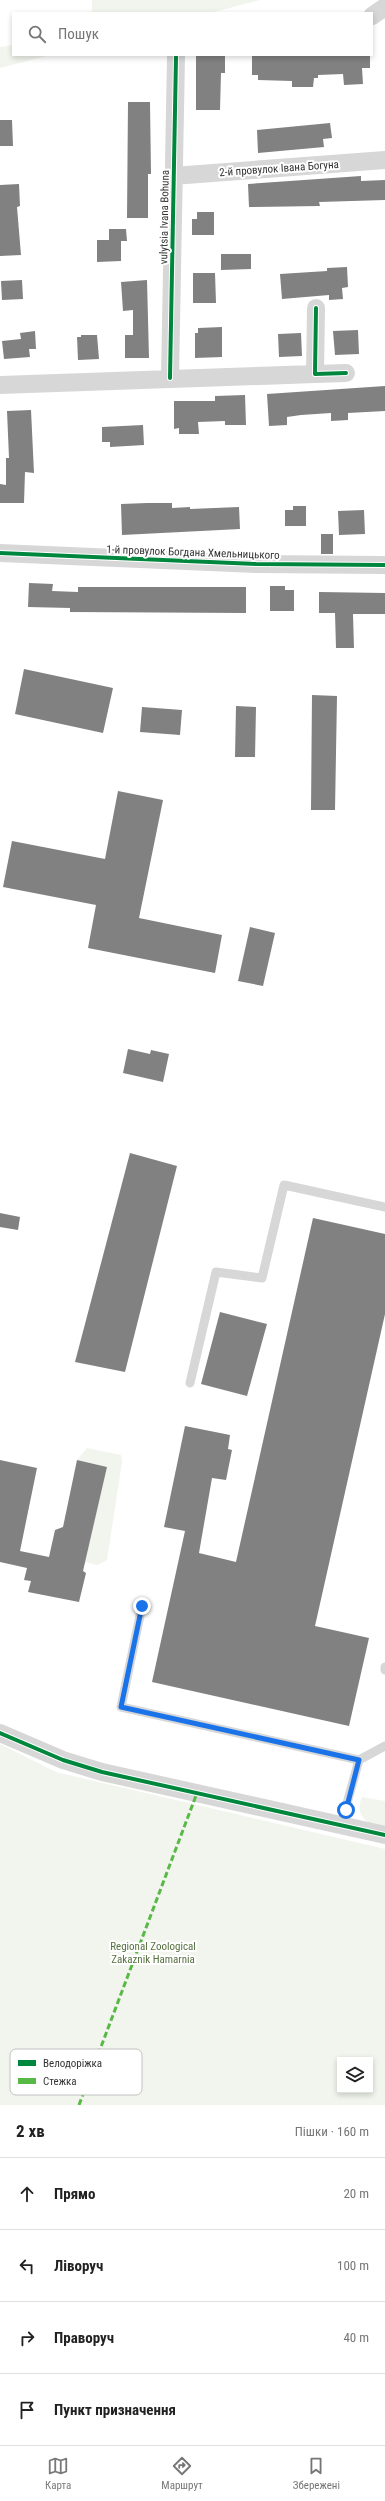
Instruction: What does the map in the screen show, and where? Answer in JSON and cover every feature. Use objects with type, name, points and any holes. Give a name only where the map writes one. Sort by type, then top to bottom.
[{"type":"street","points":[[373,15],[385,7]]},
{"type":"street","name":"vulytsia Ivana Bohuna","points":[[170,378],[176,57]]},
{"type":"street","name":"2-й провулок Івана Богуна","points":[[173,176],[385,160]]},
{"type":"street","points":[[315,374],[316,308]]},
{"type":"street","points":[[0,385],[346,373]]},
{"type":"street","name":"1-й провулок Богдана Хмельницького","points":[[0,553],[256,564],[385,566]]},
{"type":"street","points":[[0,1733],[63,1760],[102,1772],[385,1835]]},
{"type":"lane","points":[[190,1382],[216,1272],[262,1278],[284,1185],[385,1207]]},
{"type":"lane","points":[[142,1606],[121,1707],[359,1760],[385,1746]]},
{"type":"lane","points":[[342,1825],[359,1760]]},
{"type":"green space","points":[[92,0],[260,0],[214,12],[92,12]]},
{"type":"green space","points":[[12,45],[12,56],[46,56],[0,68],[0,47]]},
{"type":"green space","points":[[87,1448],[121,1455],[122,1462],[107,1560],[97,1565],[85,1562],[107,1467],[77,1460]]},
{"type":"green space","name":"Regional Zoological Zakaznik Hamarnia","points":[[0,1744],[56,1772],[385,1849],[385,2105],[0,2105]]},
{"type":"green space","points":[[362,1797],[385,1801],[385,1829],[373,1825],[364,1819],[360,1809]]},
{"type":"building","points":[[196,56],[225,56],[225,73],[221,73],[220,110],[196,110]]},
{"type":"building","points":[[252,56],[370,56],[370,68],[362,68],[363,84],[344,85],[343,74],[318,75],[318,78],[314,78],[313,87],[292,87],[292,81],[258,80],[258,75],[252,75]]},
{"type":"building","points":[[128,102],[150,102],[151,174],[148,174],[148,218],[127,218]]},
{"type":"building","points":[[0,120],[12,120],[13,146],[0,146]]},
{"type":"building","points":[[330,123],[332,138],[323,139],[324,147],[258,153],[257,130]]},
{"type":"building","points":[[361,176],[361,181],[385,180],[385,200],[319,202],[320,206],[249,207],[248,184]]},
{"type":"building","points":[[19,184],[20,206],[17,207],[21,255],[0,256],[0,185]]},
{"type":"building","points":[[197,212],[214,212],[214,235],[192,235],[192,219],[197,219]]},
{"type":"building","points":[[109,229],[126,229],[127,241],[121,241],[121,261],[97,262],[97,240],[109,240]]},
{"type":"building","points":[[221,254],[251,254],[251,269],[221,270]]},
{"type":"building","points":[[347,267],[348,287],[342,288],[343,299],[329,300],[329,295],[282,299],[280,274],[327,271],[327,268]]},
{"type":"building","points":[[193,273],[215,273],[216,303],[193,303]]},
{"type":"building","points":[[22,280],[23,299],[2,300],[1,281]]},
{"type":"building","points":[[147,280],[149,358],[125,358],[125,335],[133,335],[133,310],[123,311],[121,282]]},
{"type":"building","points":[[222,327],[222,357],[195,358],[195,333],[198,333],[198,328]]},
{"type":"building","points":[[358,330],[359,354],[335,355],[333,331]]},
{"type":"building","points":[[35,331],[36,349],[29,349],[30,357],[4,359],[2,341],[21,339],[20,333]]},
{"type":"building","points":[[301,333],[302,356],[279,357],[278,334]]},
{"type":"building","points":[[81,335],[97,335],[99,359],[78,360],[77,337],[81,337]]},
{"type":"building","points":[[385,386],[385,411],[348,413],[348,420],[331,421],[331,413],[301,415],[287,417],[287,425],[269,426],[267,394]]},
{"type":"building","points":[[245,395],[246,425],[225,425],[225,421],[198,422],[199,434],[179,434],[179,428],[174,429],[174,401],[215,401],[215,396]]},
{"type":"building","points":[[31,410],[34,473],[25,472],[24,503],[0,503],[0,484],[6,485],[6,458],[9,458],[7,411]]},
{"type":"building","points":[[143,425],[144,445],[110,447],[110,442],[102,442],[102,427]]},
{"type":"building","points":[[172,503],[172,508],[190,507],[190,509],[239,507],[240,529],[122,535],[121,504]]},
{"type":"building","points":[[293,506],[306,506],[306,526],[285,526],[285,510],[293,510]]},
{"type":"building","points":[[364,510],[365,534],[339,535],[338,511]]},
{"type":"building","points":[[321,534],[333,534],[333,554],[321,554]]},
{"type":"building","points":[[29,583],[53,584],[52,591],[78,592],[78,587],[246,587],[246,613],[70,612],[70,608],[28,607]]},
{"type":"building","points":[[270,586],[285,586],[285,590],[294,590],[294,611],[270,611]]},
{"type":"building","points":[[319,592],[385,593],[385,614],[353,614],[354,648],[336,648],[335,613],[319,613]]},
{"type":"building","points":[[24,669],[113,688],[103,733],[15,714]]},
{"type":"building","points":[[312,695],[337,696],[335,810],[311,810]]},
{"type":"building","points":[[236,706],[256,707],[255,757],[235,757]]},
{"type":"building","points":[[142,707],[182,710],[180,735],[140,732]]},
{"type":"building","points":[[118,791],[163,800],[139,918],[222,935],[215,973],[88,948],[96,905],[3,887],[12,841],[105,859]]},
{"type":"building","points":[[250,927],[275,933],[263,986],[238,981]]},
{"type":"building","points":[[128,1049],[150,1054],[151,1050],[169,1054],[163,1082],[123,1073]]},
{"type":"building","points":[[130,1153],[177,1166],[125,1372],[75,1362]]},
{"type":"building","points":[[0,1213],[20,1217],[18,1230],[0,1227]]},
{"type":"building","points":[[313,1218],[385,1234],[385,1314],[315,1626],[369,1638],[349,1726],[152,1682],[185,1531],[164,1527],[185,1426],[230,1435],[228,1449],[232,1450],[226,1480],[212,1478],[199,1553],[236,1562]]},
{"type":"building","points":[[220,1312],[267,1324],[247,1396],[201,1384]]},
{"type":"building","points":[[0,1460],[37,1468],[20,1551],[49,1557],[55,1530],[63,1527],[77,1460],[107,1467],[83,1571],[86,1573],[79,1602],[28,1592],[31,1581],[24,1580],[27,1568],[0,1562]]},
{"type":"marked path","points":[[100,2049],[197,1793]]},
{"type":"marked path","points":[[79,2105],[83,2095]]},
{"type":"cycle path","points":[[170,378],[176,57]]},
{"type":"cycle path","points":[[316,308],[315,374],[346,373]]},
{"type":"cycle path","points":[[0,553],[256,564],[385,565]]},
{"type":"cycle path","points":[[0,1733],[63,1760],[102,1772],[385,1835]]},
{"type":"route","points":[[142,1606],[121,1707],[359,1760],[346,1810]]}]
